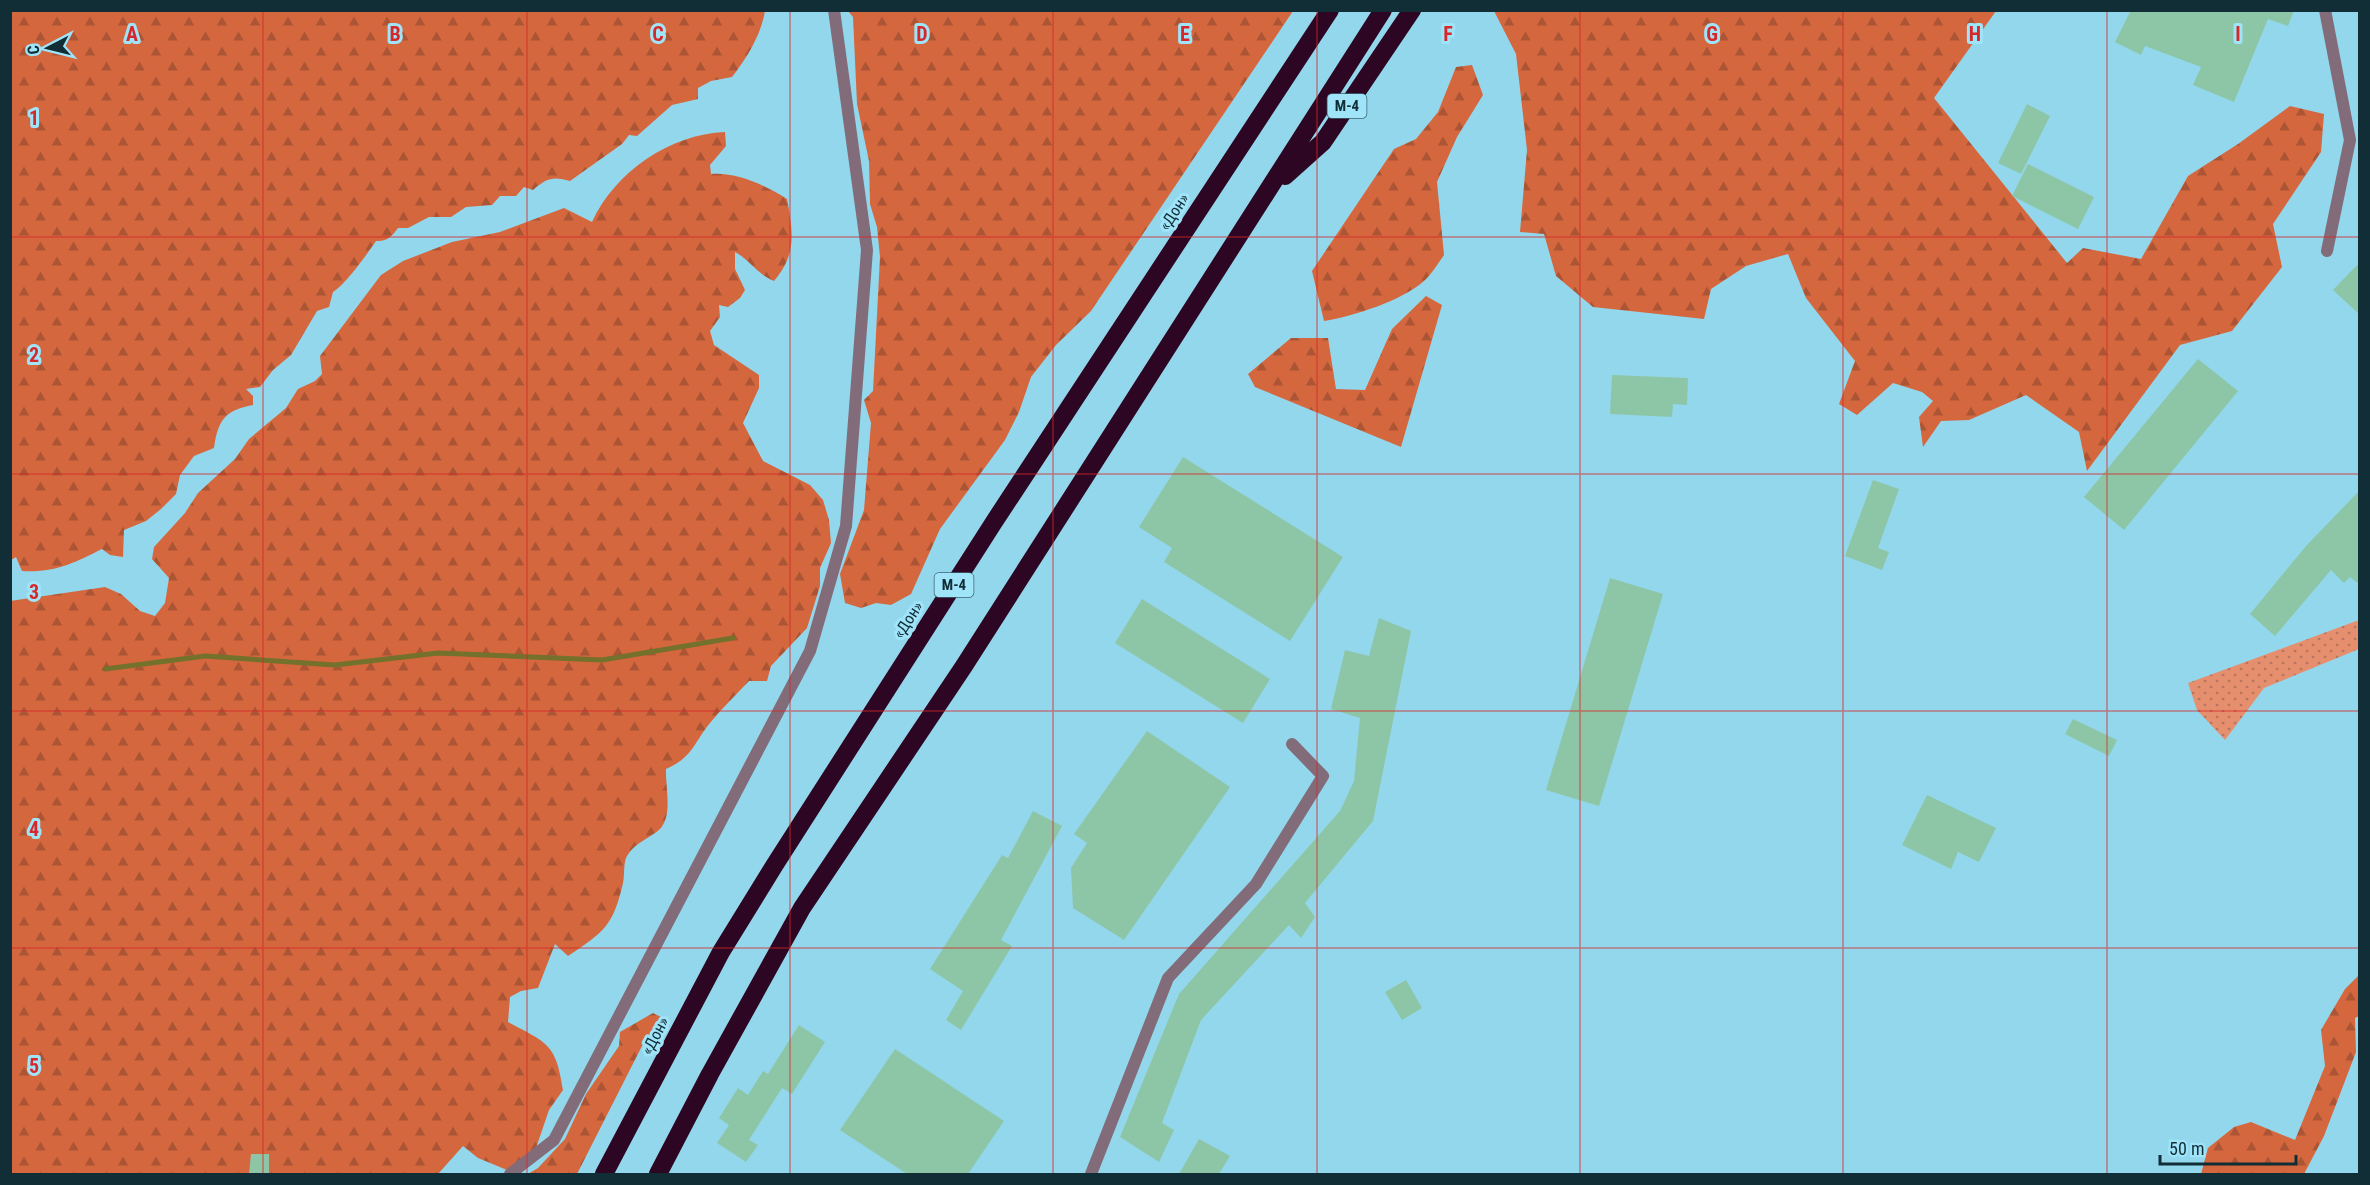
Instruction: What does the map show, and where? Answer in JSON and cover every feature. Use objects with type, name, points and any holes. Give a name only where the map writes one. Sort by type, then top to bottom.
[{"type":"highway","name":"«Дон»","points":[[604,1174],[721,952],[774,866],[1007,502],[1330,10]]},
{"type":"highway","name":"М-4","points":[[658,1174],[710,1074],[802,908],[964,666],[1383,10]]},
{"type":"highway","name":"М-4","points":[[1270,189],[1323,142],[1412,10]]},
{"type":"street","points":[[510,1174],[554,1140],[810,651],[846,526],[867,250],[834,10]]},
{"type":"street","points":[[2325,10],[2350,141],[2327,251]]},
{"type":"street","points":[[1090,1174],[1168,978],[1256,884],[1323,776],[1292,744]]},
{"type":"shaded area","points":[[2359,620],[2359,649],[2264,688],[2225,740],[2197,710],[2188,683]]},
{"type":"green space","points":[[11,10],[765,11],[753,46],[732,77],[711,81],[698,88],[698,99],[672,105],[637,136],[629,135],[622,144],[570,181],[555,178],[542,183],[533,190],[524,187],[516,196],[500,196],[492,205],[466,207],[451,217],[429,217],[408,228],[398,228],[386,239],[376,241],[350,276],[333,292],[329,307],[317,311],[291,355],[273,370],[260,387],[246,389],[253,396],[253,405],[229,413],[224,418],[218,430],[214,448],[194,456],[180,475],[176,494],[146,521],[124,530],[123,557],[110,555],[102,549],[54,569],[22,571],[16,557],[11,560]]},
{"type":"green space","points":[[848,11],[1293,11],[1091,311],[1056,345],[1031,377],[1019,412],[1005,440],[940,529],[911,594],[891,605],[876,603],[861,608],[845,603],[840,574],[864,510],[871,423],[864,400],[873,391],[880,257],[877,227],[870,204],[869,161],[857,104],[853,17]]},
{"type":"green space","points":[[1494,11],[1996,11],[1934,98],[2067,263],[2083,248],[2141,259],[2188,176],[2238,144],[2290,106],[2324,114],[2321,152],[2273,224],[2282,267],[2232,331],[2180,345],[2087,471],[2079,432],[2026,395],[1969,420],[1941,421],[1923,447],[1919,417],[1933,401],[1922,392],[1893,383],[1857,415],[1839,404],[1855,361],[1806,298],[1788,254],[1746,266],[1711,289],[1704,319],[1593,307],[1556,276],[1544,234],[1520,232],[1527,150],[1516,54]]},
{"type":"green space","points":[[1472,65],[1483,95],[1457,137],[1437,182],[1444,255],[1427,278],[1403,295],[1363,311],[1324,321],[1312,271],[1394,149],[1416,139],[1438,112],[1456,67]]},
{"type":"green space","points":[[725,132],[726,146],[710,165],[711,174],[741,177],[787,199],[792,232],[787,261],[774,281],[735,252],[735,269],[745,290],[740,298],[728,307],[719,305],[720,317],[710,331],[714,345],[759,375],[759,388],[743,423],[763,461],[810,485],[823,500],[829,520],[831,543],[820,568],[820,586],[807,628],[771,666],[767,681],[749,681],[715,717],[687,755],[666,769],[668,804],[665,821],[661,828],[636,846],[627,856],[623,883],[611,919],[599,934],[568,956],[555,944],[538,988],[521,991],[510,997],[508,1022],[548,1046],[557,1062],[563,1090],[549,1110],[536,1148],[507,1170],[478,1158],[463,1146],[438,1174],[11,1174],[10,601],[105,587],[121,594],[140,611],[155,616],[165,603],[169,578],[152,559],[154,547],[185,513],[198,493],[235,459],[249,439],[286,408],[298,389],[315,381],[322,374],[320,356],[381,275],[403,261],[452,242],[500,232],[564,208],[592,222],[615,187],[647,159],[684,140],[704,134]]},
{"type":"green space","points":[[1426,296],[1442,305],[1401,447],[1255,387],[1248,374],[1291,338],[1328,338],[1336,389],[1365,390],[1392,329]]},
{"type":"green space","points":[[2359,975],[2359,1016],[2355,1018],[2356,1052],[2324,1136],[2304,1174],[2201,1174],[2208,1148],[2234,1127],[2251,1122],[2295,1140],[2325,1066],[2321,1030],[2345,989]]},
{"type":"green space","points":[[653,1013],[663,1018],[643,1044],[577,1174],[528,1174],[538,1168],[565,1139],[586,1094],[619,1046],[620,1032]]},
{"type":"building","points":[[2131,10],[2294,10],[2288,26],[2268,19],[2234,102],[2193,85],[2201,67],[2145,46],[2141,55],[2115,42]]},
{"type":"building","points":[[2027,104],[2050,116],[2021,174],[1998,163]]},
{"type":"building","points":[[2028,164],[2094,197],[2078,229],[2012,196]]},
{"type":"building","points":[[2360,262],[2360,315],[2333,290]]},
{"type":"building","points":[[2198,359],[2238,391],[2124,530],[2084,497]]},
{"type":"building","points":[[1612,375],[1688,378],[1687,405],[1673,404],[1672,417],[1610,414]]},
{"type":"building","points":[[1183,457],[1343,557],[1290,641],[1164,562],[1172,548],[1139,527]]},
{"type":"building","points":[[1873,480],[1899,489],[1878,548],[1889,552],[1882,570],[1845,556]]},
{"type":"building","points":[[2360,490],[2360,585],[2350,577],[2344,583],[2331,570],[2275,636],[2250,614],[2306,546]]},
{"type":"building","points":[[1610,578],[1663,594],[1599,806],[1546,790]]},
{"type":"building","points":[[1142,599],[1270,679],[1243,723],[1115,643]]},
{"type":"building","points":[[1379,618],[1411,631],[1373,821],[1305,903],[1315,917],[1301,938],[1289,925],[1201,1020],[1162,1123],[1174,1130],[1159,1162],[1120,1137],[1179,994],[1340,811],[1354,781],[1360,718],[1331,709],[1345,650],[1369,656]]},
{"type":"building","points":[[2073,719],[2117,740],[2109,756],[2065,734]]},
{"type":"building","points":[[1147,731],[1230,787],[1124,940],[1073,908],[1071,868],[1087,843],[1074,834]]},
{"type":"building","points":[[1927,795],[1996,828],[1979,862],[1958,852],[1951,869],[1902,845]]},
{"type":"building","points":[[1033,811],[1062,826],[1001,940],[1012,946],[961,1030],[946,1020],[963,991],[930,969],[1002,855],[1008,858]]},
{"type":"building","points":[[1406,980],[1422,1008],[1402,1020],[1385,992]]},
{"type":"building","points":[[799,1025],[825,1042],[792,1094],[782,1088],[749,1140],[758,1145],[746,1162],[717,1143],[729,1125],[719,1118],[738,1088],[748,1095],[763,1071],[768,1074]]},
{"type":"building","points":[[895,1049],[1004,1121],[968,1174],[907,1174],[840,1130]]},
{"type":"building","points":[[1199,1139],[1230,1156],[1219,1174],[1179,1174]]},
{"type":"building","points":[[251,1154],[269,1154],[269,1174],[249,1174]]},
{"type":"waterway","points":[[105,669],[205,656],[335,665],[438,653],[602,660],[733,638]]}]
